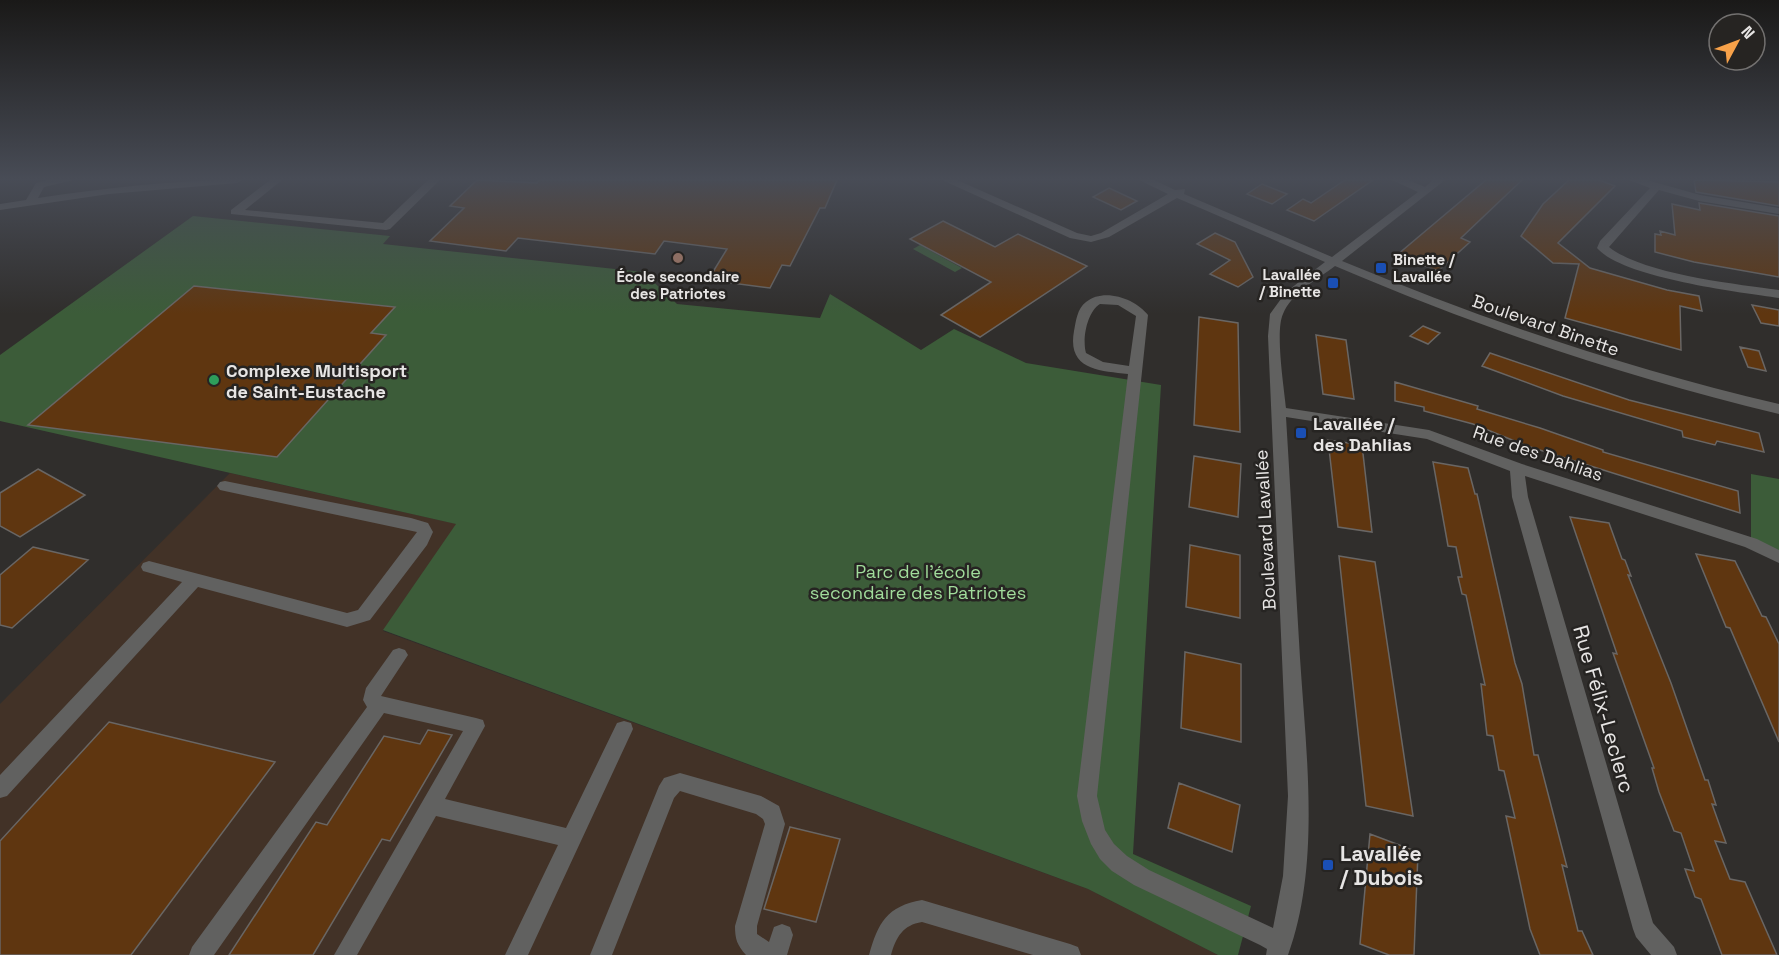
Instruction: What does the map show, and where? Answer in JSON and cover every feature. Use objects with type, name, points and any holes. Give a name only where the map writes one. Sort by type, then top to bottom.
[{"type":"street","points":[[362,225],[386,227],[389,225]]},
{"type":"street","points":[[1048,225],[1074,236],[1091,239],[1112,232],[1124,225]]},
{"type":"street","name":"Boulevard Binette","points":[[1254,225],[1463,315],[1555,349],[1665,382],[1779,409]]},
{"type":"street","name":"Boulevard Lavallée","points":[[1279,950],[1294,869],[1298,789],[1274,336],[1276,314],[1290,295],[1383,225]]},
{"type":"street","points":[[1621,225],[1606,241],[1603,248],[1605,252],[1625,262],[1658,271],[1779,294]]},
{"type":"street","name":"Boulevard Binette","points":[[1337,260],[1475,314],[1565,346],[1669,376],[1779,403]]},
{"type":"street","points":[[1135,371],[1097,364],[1081,355],[1078,347],[1085,311],[1090,305],[1107,300],[1118,301],[1138,309],[1142,315],[1087,796],[1090,819],[1100,840],[1113,858],[1132,872],[1279,950]]},
{"type":"street","name":"Rue des Dahlias","points":[[1278,411],[1429,435],[1517,468],[1750,543],[1779,557]]},
{"type":"street","name":"Rue Félix-Leclerc","points":[[1517,468],[1520,497],[1644,929],[1666,955]]},
{"type":"street","points":[[148,567],[347,620],[356,619],[364,615],[421,542],[425,532],[422,527],[411,524],[225,486]]},
{"type":"street","points":[[0,789],[195,579]]},
{"type":"street","points":[[345,955],[476,726],[380,704],[372,700],[372,694],[399,656]]},
{"type":"street","points":[[200,955],[380,704]]},
{"type":"street","points":[[516,955],[624,729]]},
{"type":"street","points":[[601,955],[666,793],[671,785],[680,783],[761,806],[772,813],[775,824],[746,926],[746,939],[756,949],[777,948]]},
{"type":"street","points":[[431,804],[572,839]]},
{"type":"street","points":[[880,955],[886,935],[896,920],[907,913],[922,911],[1065,954]]},
{"type":"shaded area","points":[[230,473],[457,524],[383,631],[1088,889],[1218,955],[0,955],[0,704]]},
{"type":"green space","name":"Parc de l'école secondaire des Patriotes","points":[[181,225],[277,225],[390,236],[383,244],[643,272],[677,304],[820,318],[830,294],[921,350],[954,329],[1026,363],[1161,385],[1133,854],[1251,906],[1238,955],[1218,955],[1088,889],[383,630],[456,524],[0,421],[0,355]]},
{"type":"green space","points":[[920,245],[962,268],[955,272],[913,249]]},
{"type":"green space","points":[[1751,474],[1779,479],[1779,557],[1751,543]]},
{"type":"building","points":[[447,225],[811,225],[790,266],[782,265],[770,288],[708,280],[727,249],[664,241],[655,254],[518,238],[506,251],[430,241]]},
{"type":"building","points":[[936,225],[950,225],[995,247],[1018,234],[1087,266],[980,337],[941,315],[991,282],[910,239]]},
{"type":"building","points":[[1433,225],[1475,225],[1461,238],[1470,242],[1438,271],[1397,255]]},
{"type":"building","points":[[1529,225],[1576,225],[1558,243],[1590,268],[1667,290],[1699,296],[1702,311],[1680,306],[1681,350],[1565,318],[1579,264],[1553,263],[1521,236]]},
{"type":"building","points":[[1674,225],[1779,225],[1779,277],[1694,262],[1655,252],[1655,234],[1661,235],[1660,231],[1675,235]]},
{"type":"building","points":[[1215,233],[1235,242],[1253,277],[1238,287],[1210,274],[1230,260],[1197,244]]},
{"type":"building","name":"Complexe Multisport de Saint-Eustache","points":[[194,286],[395,307],[371,333],[386,335],[277,457],[28,425]]},
{"type":"building","points":[[1752,305],[1779,310],[1779,326],[1761,323]]},
{"type":"building","points":[[1199,317],[1238,323],[1240,432],[1194,425]]},
{"type":"building","points":[[1423,326],[1440,333],[1428,344],[1410,336]]},
{"type":"building","points":[[1316,335],[1346,340],[1354,399],[1323,394]]},
{"type":"building","points":[[1740,347],[1759,351],[1766,371],[1748,367]]},
{"type":"building","points":[[1490,353],[1629,400],[1759,433],[1764,452],[1717,441],[1715,445],[1683,437],[1682,431],[1563,396],[1482,366]]},
{"type":"building","points":[[1395,382],[1478,406],[1477,409],[1540,428],[1603,450],[1603,452],[1738,491],[1740,513],[1527,446],[1473,424],[1424,411],[1424,407],[1395,401]]},
{"type":"building","points":[[1328,440],[1362,445],[1372,532],[1338,527]]},
{"type":"building","points":[[1194,456],[1241,464],[1238,517],[1189,507]]},
{"type":"building","points":[[1433,462],[1468,468],[1475,494],[1477,494],[1515,663],[1522,684],[1534,755],[1538,755],[1567,867],[1562,865],[1578,931],[1582,931],[1593,955],[1540,955],[1530,929],[1506,816],[1515,818],[1504,771],[1499,770],[1493,736],[1487,735],[1481,684],[1485,685],[1466,595],[1462,594],[1458,577],[1462,577],[1456,547],[1448,546]]},
{"type":"building","points":[[38,469],[85,495],[20,537],[0,526],[0,493]]},
{"type":"building","points":[[1570,517],[1609,523],[1671,683],[1705,780],[1708,780],[1716,805],[1712,804],[1726,843],[1715,841],[1730,879],[1745,882],[1777,955],[1722,955],[1701,899],[1695,897],[1685,869],[1694,871],[1681,833],[1674,831],[1659,792],[1652,768],[1654,768],[1613,653],[1617,654]]},
{"type":"building","points":[[1190,545],[1240,555],[1240,618],[1186,607]]},
{"type":"building","points":[[33,547],[88,560],[12,628],[0,625],[0,575]]},
{"type":"building","points":[[1696,554],[1735,561],[1762,616],[1766,617],[1779,644],[1779,742],[1730,628],[1726,627]]},
{"type":"building","points":[[1339,556],[1375,562],[1413,816],[1366,806]]},
{"type":"building","points":[[1185,652],[1241,664],[1241,742],[1181,728]]},
{"type":"building","points":[[109,722],[275,762],[131,955],[0,955],[0,841]]},
{"type":"building","points":[[428,730],[452,735],[390,841],[382,839],[313,955],[229,955],[316,822],[327,825],[384,736],[420,744]]},
{"type":"building","points":[[1179,783],[1240,805],[1232,852],[1168,828]]},
{"type":"building","points":[[790,827],[840,839],[816,922],[764,909]]},
{"type":"building","points":[[1370,834],[1418,852],[1414,955],[1389,955],[1360,944]]},
{"type":"place","name":"École secondaire des Patriotes","points":[[678,258]]},
{"type":"place","name":"Binette / Lavallée","points":[[1381,268]]},
{"type":"place","name":"Lavallée / Binette","points":[[1333,283]]},
{"type":"place","name":"Complexe Multisport de Saint-Eustache","points":[[214,380]]},
{"type":"place","name":"Lavallée / des Dahlias","points":[[1301,433]]},
{"type":"place","name":"Lavallée / Dubois","points":[[1328,865]]}]
